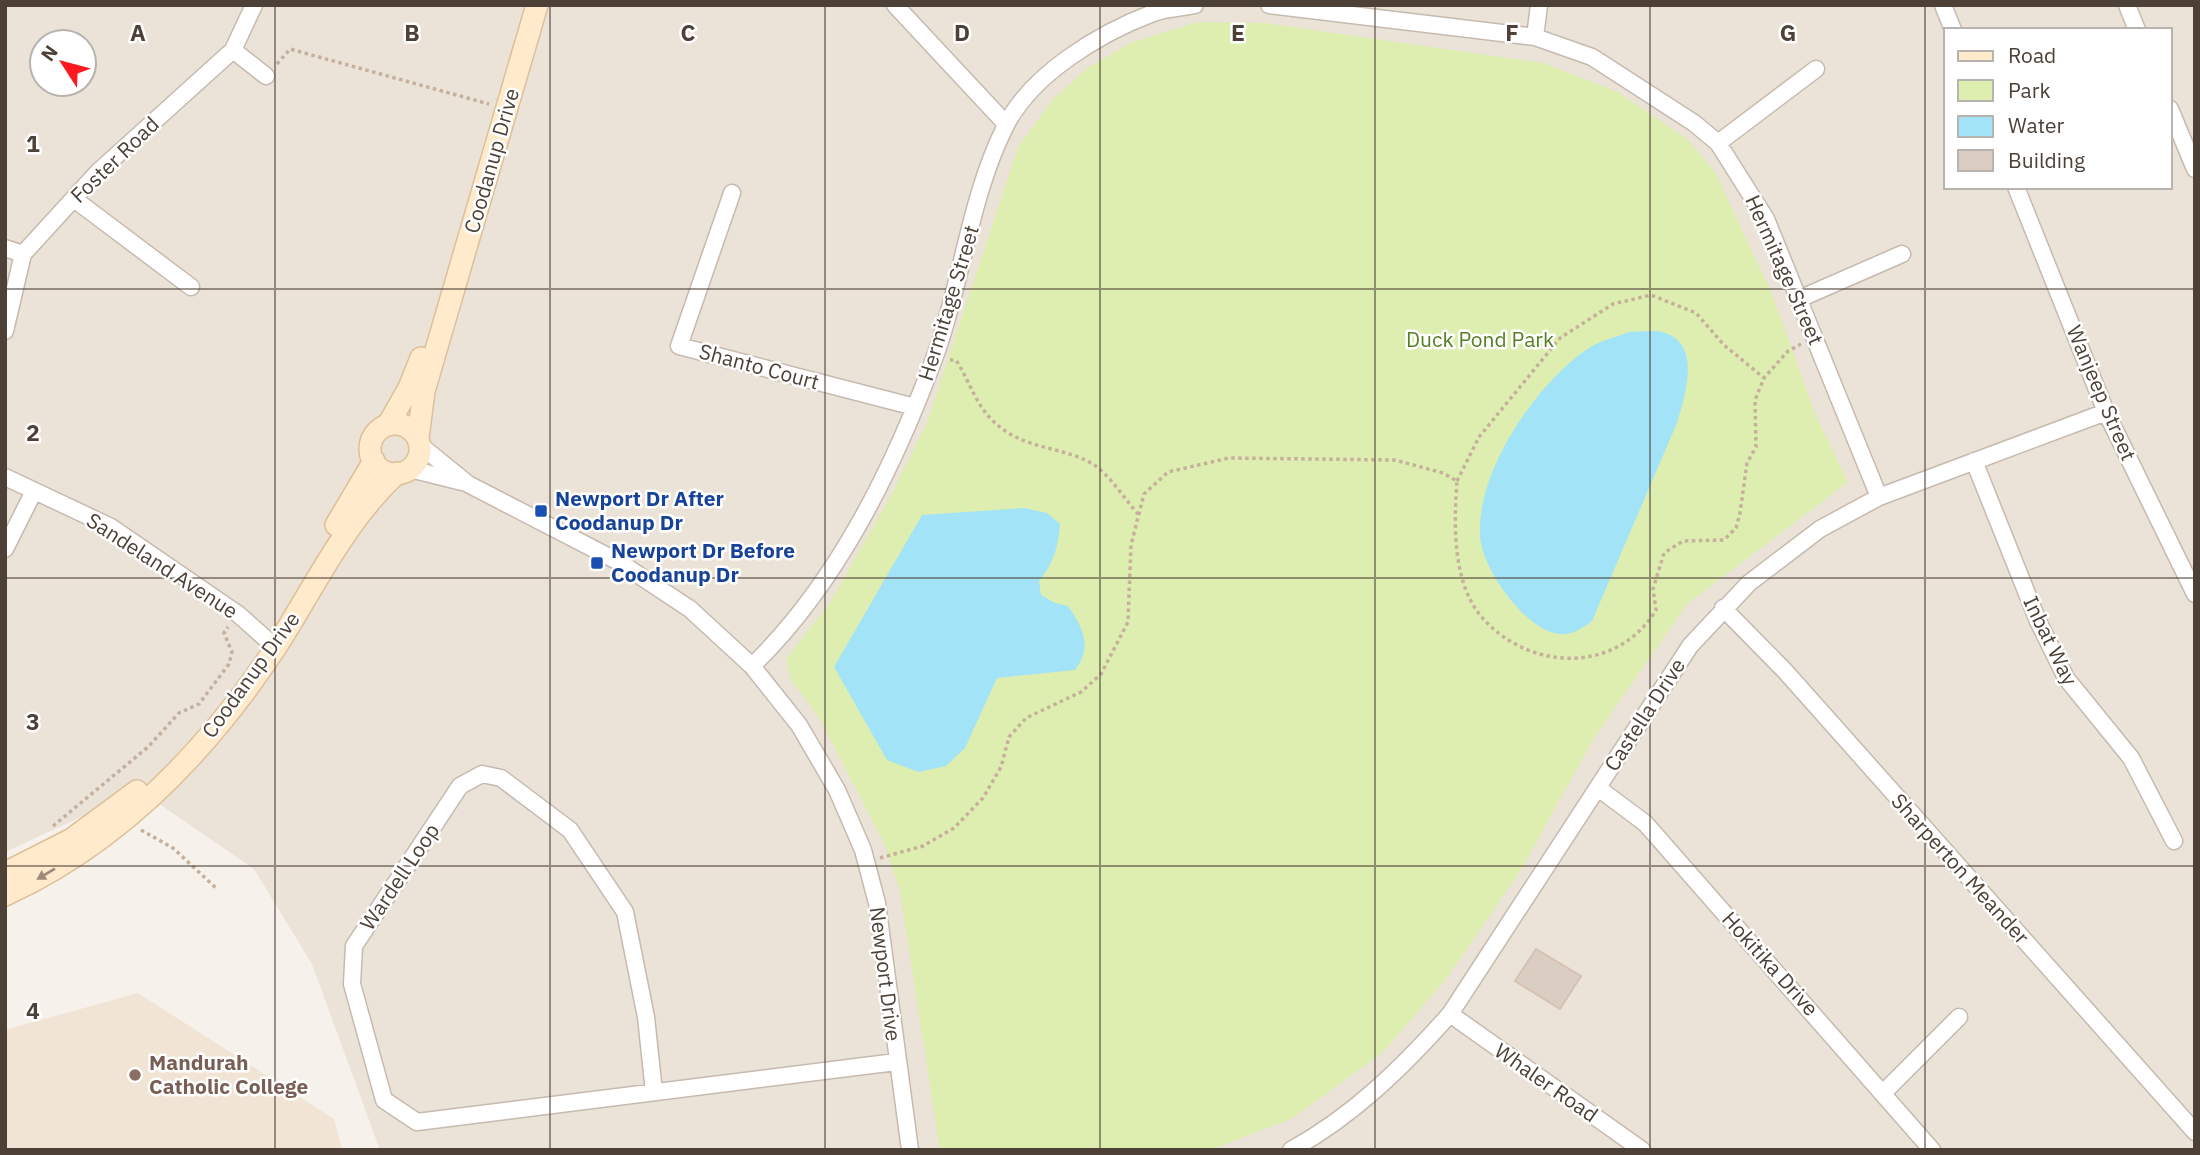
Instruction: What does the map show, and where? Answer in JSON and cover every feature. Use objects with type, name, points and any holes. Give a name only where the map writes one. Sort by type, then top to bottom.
[{"type":"main road","name":"Coodanup Drive","points":[[388,425],[409,388],[428,339],[524,5]]},
{"type":"main road","name":"Coodanup Drive","points":[[419,442],[424,391],[537,5]]},
{"type":"main road","points":[[388,425],[409,428],[419,442],[418,458],[403,471],[384,471],[374,461],[372,439],[388,425]]},
{"type":"main road","name":"Coodanup Drive","points":[[5,895],[91,845],[215,730],[270,642],[374,461]]},
{"type":"main road","name":"Coodanup Drive","points":[[270,642],[356,517],[403,471]]},
{"type":"main road","name":"Coodanup Drive","points":[[5,873],[72,839],[143,795]]},
{"type":"street","name":"Foster Road","points":[[5,331],[23,254],[98,172],[233,50],[254,5]]},
{"type":"street","points":[[895,5],[1006,124]]},
{"type":"street","name":"Hermitage Street","points":[[752,666],[787,632],[823,581],[872,499],[935,357],[991,160],[1006,124],[1032,91],[1080,48],[1155,12],[1195,5]]},
{"type":"street","name":"Hermitage Street","points":[[1269,5],[1535,37],[1592,57],[1673,108],[1718,144],[1766,219],[1879,497]]},
{"type":"street","points":[[1535,37],[1539,5]]},
{"type":"street","points":[[1943,5],[1952,28]]},
{"type":"street","points":[[2127,5],[2136,28]]},
{"type":"street","points":[[233,50],[267,76]]},
{"type":"street","points":[[1718,144],[1816,69]]},
{"type":"street","points":[[2172,115],[2195,169]]},
{"type":"street","name":"Wanjeep Street","points":[[2017,189],[2106,412],[2195,594]]},
{"type":"street","name":"Shanto Court","points":[[732,192],[679,346],[915,407]]},
{"type":"street","points":[[74,199],[191,287]]},
{"type":"street","points":[[5,248],[23,254]]},
{"type":"street","points":[[1799,299],[1902,254]]},
{"type":"street","name":"Castella Drive","points":[[1291,1150],[1352,1110],[1414,1054],[1450,1014],[1690,646],[1723,608],[1774,561],[1820,529],[1879,497],[2106,412]]},
{"type":"street","name":"Newport Drive","points":[[419,442],[468,484],[646,577],[711,625],[752,666],[812,744],[837,790],[863,850],[877,903],[887,956],[896,1062],[910,1150]]},
{"type":"street","name":"Inbat Way","points":[[1974,461],[2038,621],[2066,678],[2131,758],[2174,841]]},
{"type":"street","name":"Newport Drive","points":[[403,471],[468,484]]},
{"type":"street","name":"Sandeland Avenue","points":[[5,477],[111,527],[238,614],[270,642]]},
{"type":"street","points":[[5,549],[34,491]]},
{"type":"street","name":"Sharperton Meander","points":[[1723,608],[1785,671],[2195,1132]]},
{"type":"street","name":"Wardell Loop","points":[[654,1092],[646,1017],[625,912],[570,830],[501,778],[482,774],[460,786],[354,946],[352,984],[384,1100],[417,1122],[896,1062]]},
{"type":"street","name":"Hokitika Drive","points":[[1598,788],[1633,811],[1645,823],[1884,1092],[1931,1149]]},
{"type":"street","name":"Whaler Road","points":[[1450,1014],[1636,1148]]},
{"type":"street","points":[[1884,1092],[1959,1017]]},
{"type":"path","points":[[267,76],[290,49],[495,105]]},
{"type":"path","points":[[1764,377],[1724,345],[1696,313],[1651,295],[1613,304],[1560,338],[1479,438],[1457,481],[1455,511],[1460,573],[1479,614],[1515,646],[1557,657],[1597,658],[1630,641],[1649,622],[1656,610],[1653,589],[1664,553],[1683,541],[1724,540],[1736,528],[1747,463],[1756,447],[1755,400],[1764,377],[1788,351],[1802,344]]},
{"type":"path","points":[[945,360],[956,360],[976,399],[992,420],[1012,436],[1038,448],[1071,453],[1095,465],[1139,516]]},
{"type":"path","points":[[878,858],[923,846],[954,828],[983,798],[1001,767],[1009,737],[1026,718],[1081,692],[1101,674],[1128,622],[1131,545],[1144,494],[1168,472],[1228,458],[1395,460],[1443,473],[1457,481]]},
{"type":"path","points":[[47,829],[87,800],[148,747],[179,713],[199,704],[229,664],[232,652],[224,633],[238,614]]},
{"type":"path","points":[[136,828],[173,848],[216,888]]},
{"type":"shaded area","points":[[5,5],[1935,5],[1944,28],[1944,189],[2172,189],[2172,28],[1952,28],[1943,5],[2195,5],[2195,1150],[380,1150],[312,964],[254,869],[139,790],[5,852]]},
{"type":"shaded area","name":"Mandurah Catholic College","points":[[138,993],[334,1119],[342,1150],[5,1150],[5,1030]]},
{"type":"green space","name":"Duck Pond Park","points":[[1198,22],[1265,23],[1543,63],[1618,92],[1688,140],[1715,172],[1772,294],[1816,416],[1848,482],[1687,604],[1594,738],[1519,873],[1446,979],[1382,1053],[1291,1119],[1210,1150],[940,1150],[900,891],[884,843],[818,716],[791,680],[786,659],[829,604],[886,505],[927,423],[1018,147],[1054,98],[1089,67],[1130,43]]},
{"type":"water","points":[[1629,332],[1662,332],[1675,338],[1683,347],[1688,371],[1684,399],[1677,423],[1592,621],[1574,632],[1554,633],[1529,619],[1517,607],[1487,563],[1480,535],[1488,483],[1514,430],[1550,382],[1589,348]]},
{"type":"water","points":[[1024,508],[1047,513],[1060,524],[1054,554],[1039,581],[1041,595],[1055,603],[1068,606],[1073,614],[1084,638],[1084,653],[1080,662],[1075,670],[997,678],[965,748],[946,766],[918,772],[887,760],[834,667],[922,515]]},
{"type":"building","points":[[1536,949],[1581,976],[1560,1009],[1515,981]]},
{"type":"place","name":"Newport Dr After Coodanup Dr","points":[[541,511]]},
{"type":"place","name":"Newport Dr Before Coodanup Dr","points":[[597,563]]},
{"type":"place","name":"Mandurah Catholic College","points":[[135,1075]]}]
